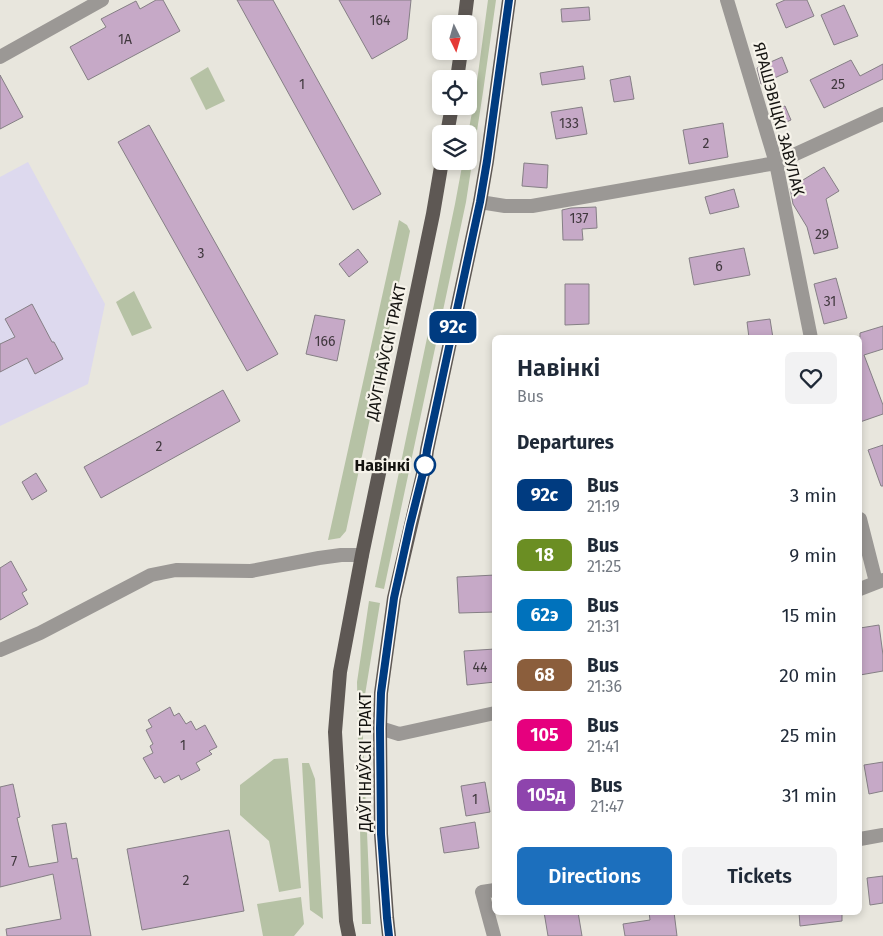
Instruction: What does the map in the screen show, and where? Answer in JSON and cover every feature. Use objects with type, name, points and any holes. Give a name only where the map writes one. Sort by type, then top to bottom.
[{"type":"main road","points":[[465,15],[467,0]]},
{"type":"main road","name":"ДАЎГІНАЎСКІ ТРАКТ","points":[[389,936],[381,834],[381,693],[394,598],[425,465],[480,202],[509,0]]},
{"type":"main road","name":"ДАЎГІНАЎСКІ ТРАКТ","points":[[349,936],[346,921],[335,732],[340,672],[440,170]]},
{"type":"street","points":[[0,57],[102,0]]},
{"type":"street","name":"ЯРАШЭВІЦКІ ЗАВУЛАК","points":[[727,0],[776,163],[810,335]]},
{"type":"street","points":[[480,202],[506,206],[532,206],[776,163],[883,114]]},
{"type":"street","points":[[862,525],[880,581],[862,588]]},
{"type":"street","points":[[0,650],[40,633],[151,575],[176,570],[251,572],[326,557],[362,555]]},
{"type":"street","points":[[380,728],[399,734],[492,714]]},
{"type":"street","points":[[862,839],[883,835]]},
{"type":"street","points":[[489,891],[494,936]]},
{"type":"shaded area","points":[[28,162],[105,304],[88,384],[0,426],[0,177]]},
{"type":"green space","points":[[488,0],[496,0],[477,131],[477,125],[470,125],[472,115],[477,115],[477,81]]},
{"type":"green space","points":[[208,67],[225,101],[206,110],[190,78]]},
{"type":"green space","points":[[461,170],[471,170],[466,202],[384,589],[375,587]]},
{"type":"green space","points":[[399,220],[407,225],[410,231],[346,531],[340,538],[328,540]]},
{"type":"green space","points":[[134,291],[152,328],[132,336],[116,302]]},
{"type":"green space","points":[[369,601],[380,603],[363,707],[371,924],[362,924],[357,682]]},
{"type":"green space","points":[[288,758],[301,888],[279,892],[269,841],[240,815],[240,785],[274,759]]},
{"type":"green space","points":[[302,763],[309,763],[315,779],[323,919],[310,910]]},
{"type":"green space","points":[[301,897],[304,924],[294,936],[263,936],[257,904]]},
{"type":"building","points":[[156,0],[163,0],[180,31],[88,80],[70,47],[106,27],[101,19],[136,1],[140,9]]},
{"type":"building","points":[[237,0],[273,0],[381,194],[353,210]]},
{"type":"building","points":[[339,0],[411,0],[407,39],[372,59]]},
{"type":"building","points":[[785,0],[807,0],[814,16],[786,28],[776,4]]},
{"type":"building","points":[[844,5],[858,36],[834,45],[821,15]]},
{"type":"building","points":[[589,7],[590,20],[562,22],[561,9]]},
{"type":"building","points":[[782,57],[788,72],[761,84],[757,68]]},
{"type":"building","points":[[851,60],[860,76],[883,64],[883,79],[824,108],[810,80]]},
{"type":"building","points":[[583,66],[585,79],[542,85],[540,73]]},
{"type":"building","points":[[0,75],[23,117],[0,129]]},
{"type":"building","points":[[630,76],[634,99],[614,102],[610,80]]},
{"type":"building","points":[[785,106],[791,120],[775,127],[770,112]]},
{"type":"building","points":[[582,107],[587,134],[556,139],[551,112]]},
{"type":"building","points":[[723,123],[728,157],[689,164],[683,130]]},
{"type":"building","points":[[149,125],[278,354],[247,371],[118,142]]},
{"type":"building","points":[[524,163],[548,165],[547,188],[522,186]]},
{"type":"building","points":[[824,167],[839,191],[826,199],[838,248],[814,254],[807,227],[793,204],[790,188]]},
{"type":"building","points":[[734,189],[739,207],[710,214],[705,197]]},
{"type":"building","points":[[596,207],[597,228],[582,229],[583,240],[563,240],[562,210]]},
{"type":"building","points":[[744,248],[750,275],[694,285],[689,258]]},
{"type":"building","points":[[358,249],[368,262],[349,277],[339,264]]},
{"type":"building","points":[[836,278],[847,318],[824,324],[814,284]]},
{"type":"building","points":[[565,284],[589,284],[589,324],[565,325]]},
{"type":"building","points":[[32,304],[63,359],[35,374],[27,358],[0,372],[0,344],[15,337],[5,319]]},
{"type":"building","points":[[315,315],[345,320],[337,361],[306,354]]},
{"type":"building","points":[[770,319],[773,335],[749,335],[747,322]]},
{"type":"building","points":[[883,326],[883,349],[864,355],[883,405],[883,414],[862,421],[862,335],[860,333]]},
{"type":"building","points":[[223,390],[240,421],[101,498],[84,467]]},
{"type":"building","points":[[883,445],[883,486],[881,486],[868,450]]},
{"type":"building","points":[[36,473],[47,491],[32,500],[22,482]]},
{"type":"building","points":[[11,561],[27,590],[22,593],[28,604],[0,620],[0,568]]},
{"type":"building","points":[[492,575],[492,612],[459,613],[457,577]]},
{"type":"building","points":[[879,625],[883,671],[862,675],[862,628]]},
{"type":"building","points":[[492,649],[492,682],[467,685],[464,651]]},
{"type":"building","points":[[170,707],[174,716],[179,713],[186,724],[191,721],[196,730],[205,725],[217,747],[209,751],[212,754],[196,763],[200,770],[181,780],[179,775],[164,783],[160,776],[155,779],[143,758],[153,753],[150,746],[153,744],[146,730],[152,727],[148,720]]},
{"type":"building","points":[[883,762],[883,791],[869,794],[864,765]]},
{"type":"building","points":[[485,782],[490,812],[466,816],[461,786]]},
{"type":"building","points":[[13,784],[20,817],[17,818],[29,867],[58,862],[52,825],[66,823],[72,859],[77,858],[91,936],[7,936],[6,929],[61,919],[53,874],[0,887],[0,787]]},
{"type":"building","points":[[475,822],[479,848],[444,853],[440,828]]},
{"type":"building","points":[[229,830],[244,911],[142,930],[127,849]]},
{"type":"building","points":[[883,876],[883,903],[870,905],[867,878]]},
{"type":"building","points":[[544,915],[578,915],[582,936],[548,936]]},
{"type":"building","points":[[649,915],[674,915],[677,936],[625,936],[623,924],[650,920]]},
{"type":"building","points":[[799,915],[842,915],[842,921],[800,926]]},
{"type":"bus line","name":"92с","points":[[389,936],[381,834],[381,693],[394,598],[425,465],[480,202],[509,0]]},
{"type":"place","name":"Навінкі","points":[[425,465]]}]
